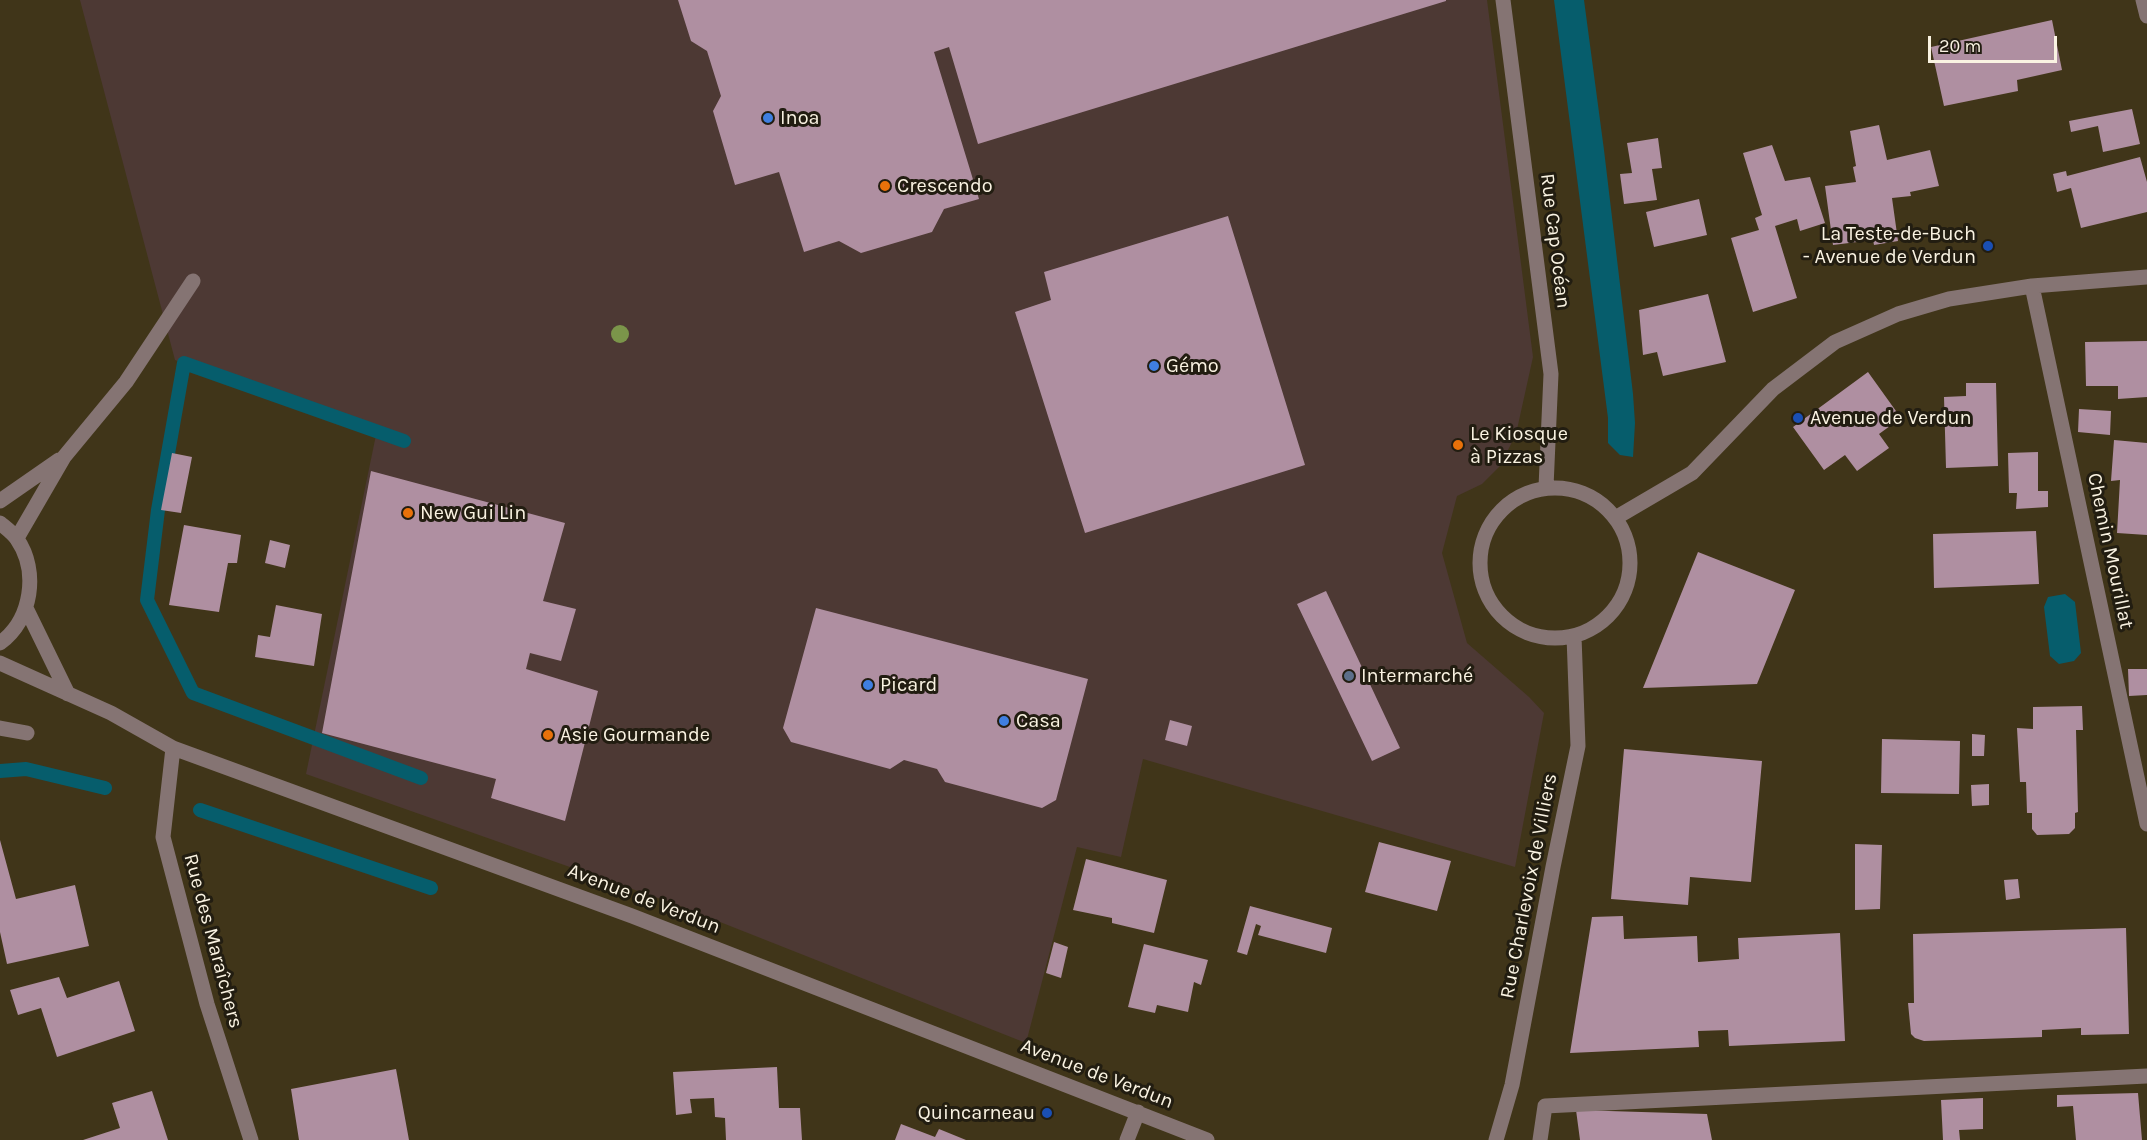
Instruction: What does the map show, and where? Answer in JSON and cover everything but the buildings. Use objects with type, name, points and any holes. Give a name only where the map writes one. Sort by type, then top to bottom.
[{"type":"street","name":"Rue Cap Océan","points":[[1503,0],[1551,374],[1546,487]]},
{"type":"street","points":[[2143,0],[2147,16]]},
{"type":"street","points":[[1617,517],[1692,474],[1773,388],[1835,342],[1898,314],[1949,299],[2032,286],[2147,277]]},
{"type":"street","points":[[17,538],[64,457],[126,382],[194,281]]},
{"type":"street","name":"Chemin Mourillat","points":[[2032,286],[2147,824]]},
{"type":"street","points":[[0,501],[64,457]]},
{"type":"street","points":[[1546,487],[1563,487],[1594,497],[1617,517],[1628,538],[1632,567],[1611,617],[1587,633],[1560,640],[1526,634],[1492,607],[1478,565],[1481,543],[1486,530],[1512,500],[1546,487]]},
{"type":"street","points":[[0,523],[17,538],[27,560],[31,584],[26,608],[9,636],[0,643]]},
{"type":"street","points":[[26,608],[68,694]]},
{"type":"street","name":"Rue Charlevoix de Villiers","points":[[1496,1140],[1512,1085],[1578,746],[1574,636]]},
{"type":"street","name":"Avenue de Verdun","points":[[0,663],[111,713],[173,748],[632,916],[1207,1140]]},
{"type":"street","points":[[0,728],[27,733]]},
{"type":"street","name":"Rue des Maraîchers","points":[[173,748],[163,837],[207,1004],[250,1140]]},
{"type":"street","points":[[1540,1140],[1545,1106],[2147,1076]]},
{"type":"street","points":[[1127,1140],[1138,1112]]},
{"type":"shaded area","points":[[80,0],[1487,0],[1533,357],[1516,434],[1500,466],[1482,484],[1457,496],[1442,553],[1467,643],[1544,713],[1515,867],[1143,759],[1121,857],[1077,847],[1026,1043],[672,903],[306,774],[376,435],[175,360]]},
{"type":"water","points":[[1554,0],[1584,0],[1633,394],[1635,423],[1633,457],[1620,455],[1608,443],[1608,418]]},
{"type":"water","points":[[2065,594],[2075,602],[2081,653],[2074,661],[2059,664],[2050,656],[2044,607],[2048,597]]},
{"type":"waterway","points":[[404,441],[184,363],[158,510],[147,600],[193,693],[421,778]]},
{"type":"waterway","points":[[0,771],[26,769],[105,788]]},
{"type":"waterway","points":[[200,810],[431,888]]},
{"type":"place","name":"Inoa","points":[[768,118]]},
{"type":"place","name":"Crescendo","points":[[885,186]]},
{"type":"place","name":"La Teste-de-Buch - Avenue de Verdun","points":[[1988,246]]},
{"type":"place","name":"Gémo","points":[[1154,366]]},
{"type":"place","name":"Avenue de Verdun","points":[[1798,418]]},
{"type":"place","name":"Le Kiosque à Pizzas","points":[[1458,445]]},
{"type":"place","name":"New Gui Lin","points":[[408,513]]},
{"type":"place","name":"Intermarché","points":[[1349,676]]},
{"type":"place","name":"Picard","points":[[868,685]]},
{"type":"place","name":"Casa","points":[[1004,721]]},
{"type":"place","name":"Asie Gourmande","points":[[548,735]]},
{"type":"place","name":"Quincarneau","points":[[1047,1113]]}]
